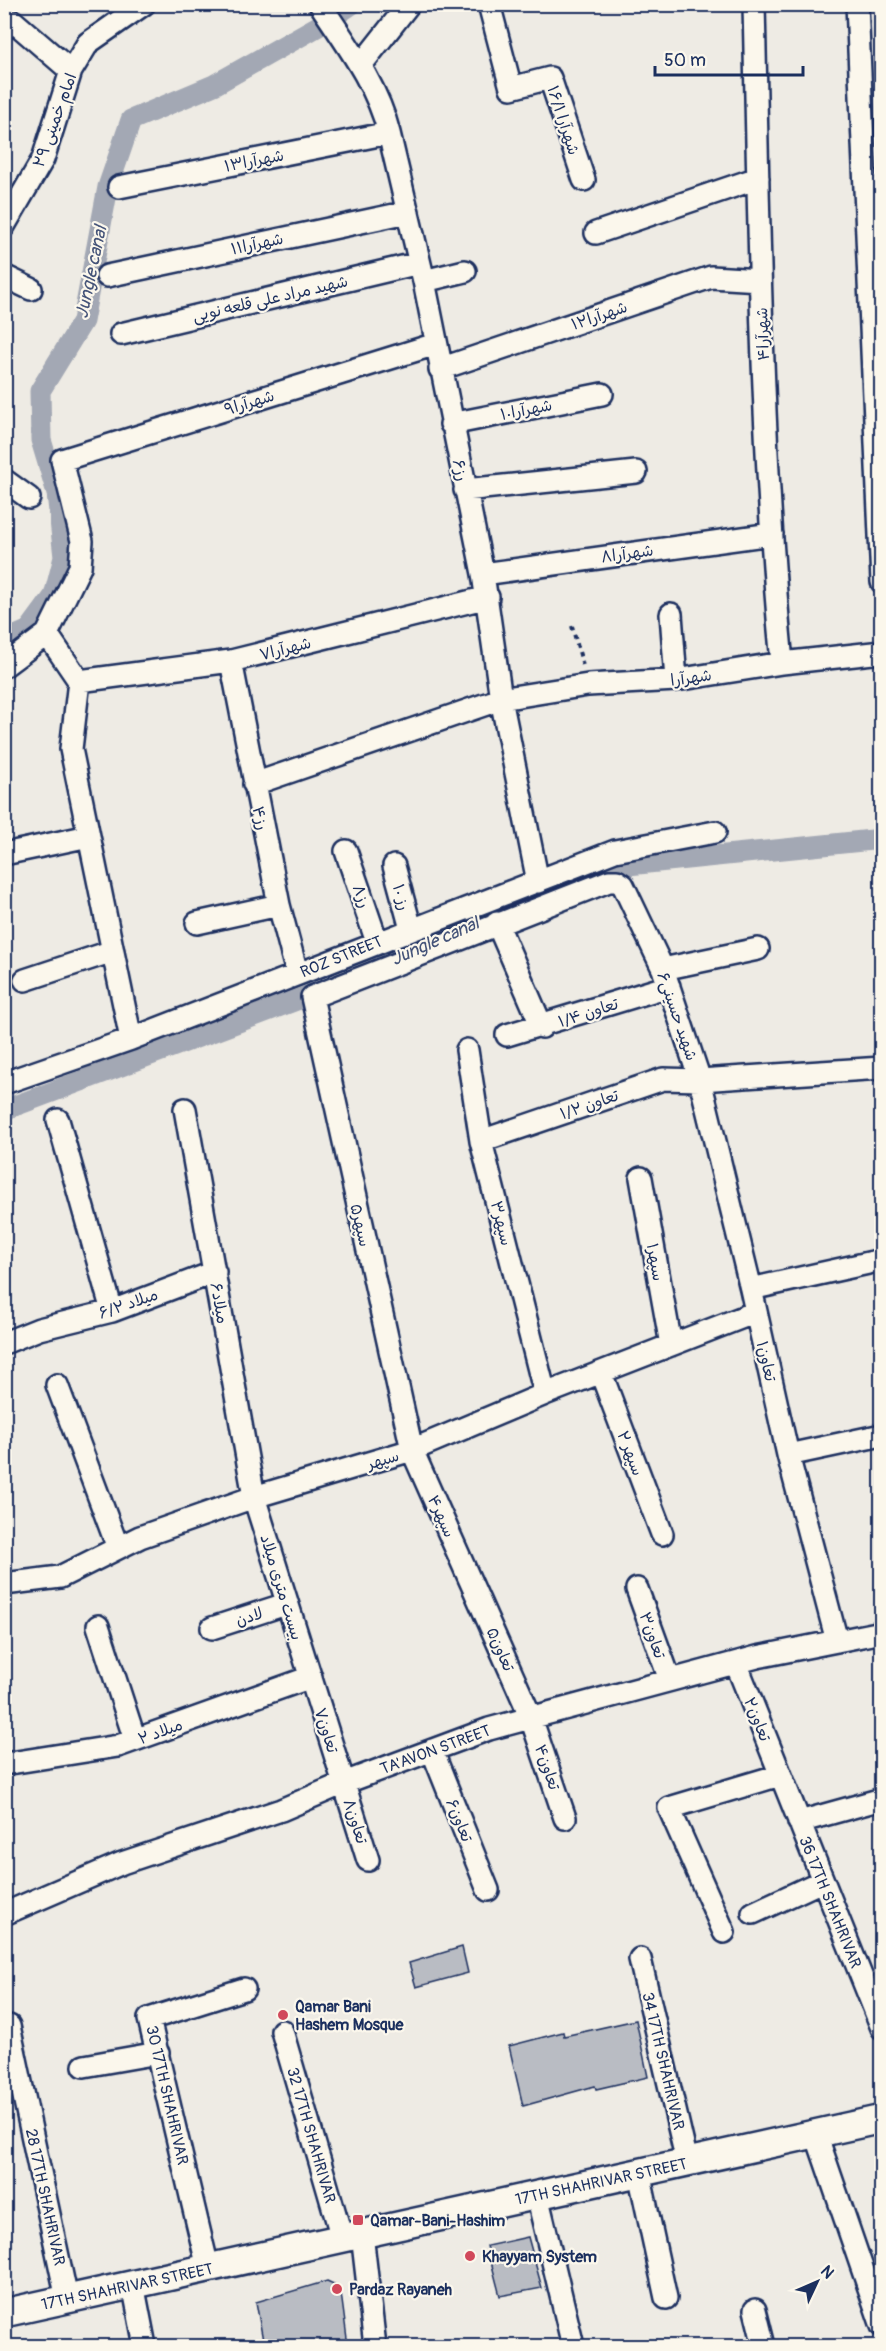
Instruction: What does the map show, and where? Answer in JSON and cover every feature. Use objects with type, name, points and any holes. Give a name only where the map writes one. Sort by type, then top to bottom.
[{"type":"main road","name":"17TH SHAHRIVAR STREET","points":[[4,2313],[882,2120]]},
{"type":"street","name":"امام خمینی ۲۹","points":[[4,226],[43,159],[71,71],[88,43],[144,4]]},
{"type":"street","name":"رز۶","points":[[320,4],[361,64],[385,116],[421,272],[488,597],[501,699],[538,882]]},
{"type":"street","points":[[361,64],[409,4]]},
{"type":"street","name":"شهرآرا ۱۶/۱","points":[[489,4],[511,88],[550,78],[584,180]]},
{"type":"street","name":"شهرآرا۴","points":[[754,4],[760,280],[772,534],[782,663]]},
{"type":"street","points":[[857,4],[882,582]]},
{"type":"street","points":[[7,21],[71,71]]},
{"type":"street","name":"شهرآرا۱۳","points":[[119,188],[389,133]]},
{"type":"street","points":[[596,233],[758,178]]},
{"type":"street","name":"شهرآرا۱۱","points":[[107,276],[408,212]]},
{"type":"street","name":"شهید مراد علی قلعه نویی","points":[[121,334],[421,272],[465,271]]},
{"type":"street","points":[[4,276],[31,289]]},
{"type":"street","name":"شهرآرا۱۲","points":[[440,369],[711,277],[760,280]]},
{"type":"street","name":"شهرآرا۹","points":[[47,634],[80,567],[82,541],[62,460],[436,344]]},
{"type":"street","name":"شهرآرا۱۰","points":[[451,424],[602,394]]},
{"type":"street","points":[[465,490],[636,472]]},
{"type":"street","points":[[4,480],[29,498]]},
{"type":"street","name":"شهرآرا۸","points":[[483,574],[772,534]]},
{"type":"street","name":"شهرآرا۷","points":[[79,681],[231,662],[488,597]]},
{"type":"street","points":[[671,614],[676,680]]},
{"type":"street","points":[[4,666],[47,634],[79,681],[71,749],[131,1039]]},
{"type":"street","name":"شهرآرا","points":[[254,784],[501,699],[588,685],[676,680],[782,663],[882,652]]},
{"type":"street","name":"رز۴","points":[[231,662],[279,905],[297,973]]},
{"type":"street","name":"ROZ STREET","points":[[4,1083],[131,1039],[615,851],[715,832]]},
{"type":"street","points":[[4,854],[89,836]]},
{"type":"street","name":"رز۸","points":[[346,851],[377,942]]},
{"type":"street","name":"رز ۱۰","points":[[394,866],[411,929]]},
{"type":"street","name":"شهید حسینی۶","points":[[497,923],[609,881],[617,881],[623,885],[666,978],[700,1080],[882,1068]]},
{"type":"street","points":[[197,923],[279,905]]},
{"type":"street","points":[[497,923],[542,1027]]},
{"type":"street","name":"سپهر۵","points":[[412,1450],[311,1000],[497,923]]},
{"type":"street","name":"تعاون ۱/۴","points":[[507,1035],[542,1027],[666,978],[758,949]]},
{"type":"street","points":[[25,980],[113,951]]},
{"type":"street","name":"سپهر۳","points":[[467,1050],[481,1142],[545,1394]]},
{"type":"street","name":"تعاون ۱/۲","points":[[481,1142],[663,1079],[700,1080]]},
{"type":"street","name":"تعاون۱","points":[[700,1080],[789,1455],[837,1641]]},
{"type":"street","name":"میلاد۶","points":[[185,1109],[254,1497]]},
{"type":"street","points":[[58,1120],[112,1311]]},
{"type":"street","name":"سپهر۱","points":[[641,1178],[671,1345]]},
{"type":"street","points":[[751,1289],[882,1260]]},
{"type":"street","name":"میلاد ۶/۲","points":[[4,1343],[39,1329],[112,1311],[215,1272]]},
{"type":"street","name":"سپهر","points":[[4,1584],[60,1577],[140,1538],[254,1497],[412,1450],[545,1394],[756,1312]]},
{"type":"street","name":"سپهر ۲","points":[[601,1372],[662,1534]]},
{"type":"street","points":[[57,1385],[118,1548]]},
{"type":"street","points":[[789,1455],[882,1435]]},
{"type":"street","name":"سپهر۴","points":[[412,1450],[471,1583]]},
{"type":"street","name":"بیست متری میلاد","points":[[254,1497],[311,1677]]},
{"type":"street","name":"تعاون۵","points":[[471,1583],[530,1715]]},
{"type":"street","name":"تعاون۳","points":[[637,1589],[670,1680]]},
{"type":"street","name":"لادن","points":[[212,1628],[286,1604]]},
{"type":"street","points":[[98,1626],[135,1740]]},
{"type":"street","name":"TA'AVON STREET","points":[[4,1914],[122,1863],[281,1810],[344,1783],[530,1715],[736,1664],[882,1632]]},
{"type":"street","name":"تعاون۲","points":[[736,1664],[780,1775]]},
{"type":"street","name":"میلاد ۲","points":[[4,1764],[118,1746],[311,1677]]},
{"type":"street","name":"تعاون۷","points":[[311,1677],[344,1783]]},
{"type":"street","name":"تعاون۴","points":[[530,1715],[565,1818]]},
{"type":"street","name":"تعاون۶","points":[[432,1750],[488,1890]]},
{"type":"street","points":[[724,1932],[669,1808],[780,1775]]},
{"type":"street","name":"36 17TH SHAHRIVAR","points":[[780,1775],[882,2028]]},
{"type":"street","name":"تعاون۸","points":[[344,1783],[368,1860]]},
{"type":"street","points":[[799,1822],[882,1799]]},
{"type":"street","points":[[753,1914],[822,1881]]},
{"type":"street","name":"34 17TH SHAHRIVAR","points":[[640,1959],[687,2162]]},
{"type":"street","name":"30 17TH SHAHRIVAR","points":[[208,2268],[149,2019],[244,1989]]},
{"type":"street","name":"28 17TH SHAHRIVAR","points":[[9,2026],[67,2299]]},
{"type":"street","name":"32 17TH SHAHRIVAR","points":[[282,2031],[352,2236],[375,2346]]},
{"type":"street","points":[[84,2066],[158,2053]]},
{"type":"street","points":[[816,2134],[882,2326]]},
{"type":"street","points":[[639,2173],[666,2298]]},
{"type":"street","points":[[537,2195],[573,2346]]},
{"type":"street","points":[[133,2284],[145,2346]]},
{"type":"street","points":[[755,2310],[764,2346]]},
{"type":"path","points":[[572,626],[588,685]]},
{"type":"building","points":[[462,1947],[468,1973],[416,1987],[409,1963]]},
{"type":"building","points":[[636,2020],[648,2077],[596,2089],[595,2086],[523,2106],[509,2046],[563,2032],[564,2036]]},
{"type":"building","points":[[528,2237],[542,2288],[500,2296],[487,2246]]},
{"type":"building","points":[[327,2281],[336,2285],[341,2293],[348,2346],[264,2346],[256,2302]]},
{"type":"waterway","name":"Jungle canal","points":[[336,15],[352,4]]},
{"type":"waterway","name":"Jungle canal","points":[[4,641],[29,630],[54,596],[64,557],[57,493],[41,440],[40,391],[83,321],[108,187],[131,120],[214,85],[322,24]]},
{"type":"waterway","name":"Jungle canal","points":[[473,924],[599,868],[882,839]]},
{"type":"waterway","name":"Jungle canal","points":[[4,1110],[326,989]]},
{"type":"place","name":"Qamar Bani Hashem Mosque","points":[[283,2015]]},
{"type":"place","name":"Qamar-Bani-Hashim","points":[[358,2220]]},
{"type":"place","name":"Khayyam System","points":[[470,2256]]},
{"type":"place","name":"Pardaz Rayaneh","points":[[337,2289]]}]
